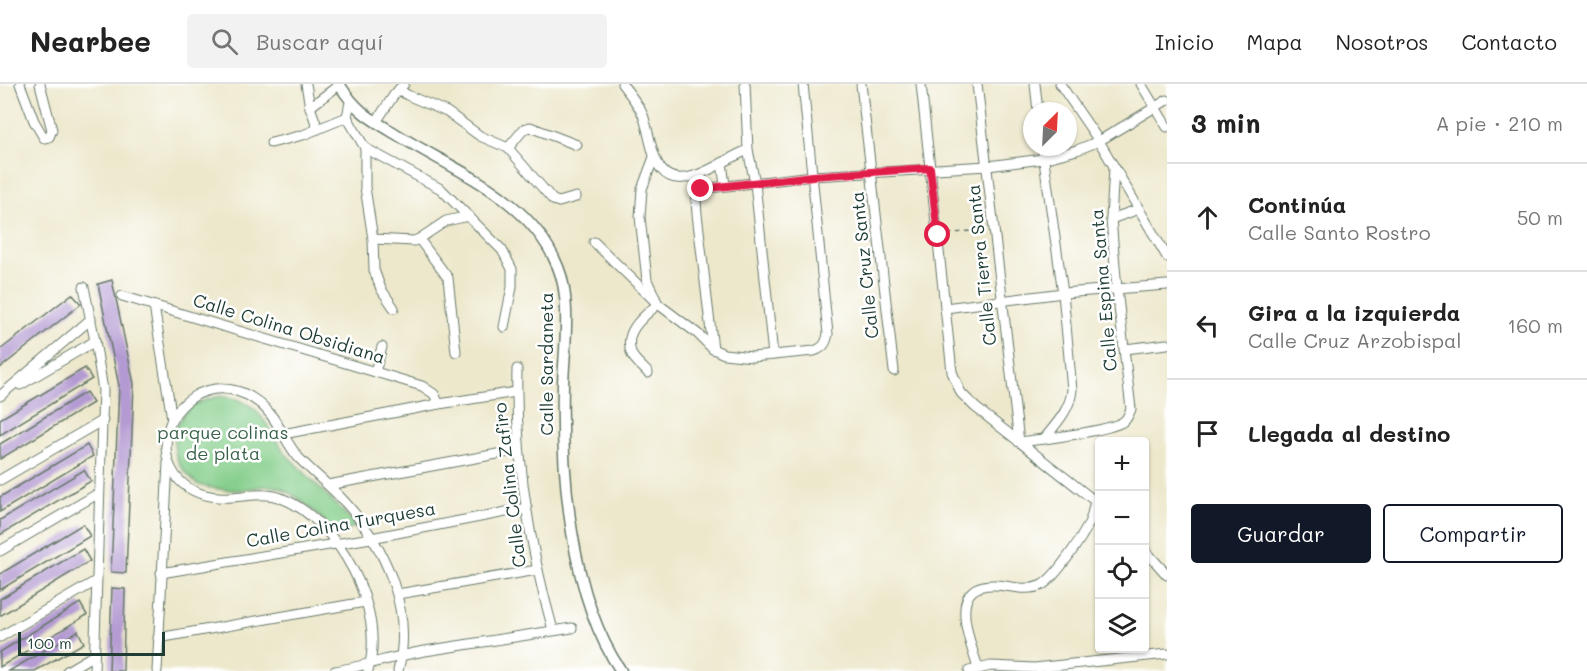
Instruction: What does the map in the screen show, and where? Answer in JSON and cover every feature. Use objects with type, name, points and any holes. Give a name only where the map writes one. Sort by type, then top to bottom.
[{"type":"street","points":[[20,84],[34,121],[44,138],[49,137],[52,130],[40,84]]},
{"type":"street","points":[[306,84],[310,107],[318,129]]},
{"type":"street","points":[[310,107],[339,84]]},
{"type":"street","name":"Calle Sardaneta","points":[[339,84],[351,102],[376,122],[499,194],[533,227],[559,268],[565,306],[562,417],[570,525],[582,581],[598,627],[621,671]]},
{"type":"street","points":[[622,84],[642,113],[654,157],[665,173],[672,178],[695,176],[748,150]]},
{"type":"street","points":[[745,84],[748,150],[755,183],[773,355]]},
{"type":"street","points":[[594,242],[658,304],[698,334],[713,349],[735,356],[773,355],[814,351],[821,348],[826,343],[828,334],[803,84]]},
{"type":"street","name":"Calle Cruz Santa","points":[[861,84],[894,371]]},
{"type":"street","points":[[921,84],[952,372],[961,393],[975,407],[1095,501]]},
{"type":"street","name":"Calle Tierra Santa","points":[[977,84],[1019,442]]},
{"type":"street","points":[[1035,84],[1037,102]]},
{"type":"street","points":[[1060,84],[1099,141],[1167,257]]},
{"type":"street","points":[[1141,84],[1167,127]]},
{"type":"street","points":[[376,122],[399,89],[407,95],[447,112],[480,136],[507,148],[554,200],[559,202],[576,198]]},
{"type":"street","points":[[713,349],[696,201],[701,189],[813,176],[988,166],[1043,159],[1077,150],[1099,141],[1167,100]]},
{"type":"street","points":[[351,102],[347,117],[365,148],[365,187],[374,239],[374,270],[381,289],[394,308]]},
{"type":"street","points":[[271,143],[318,129],[347,117]]},
{"type":"street","points":[[507,148],[524,129],[530,127],[578,145]]},
{"type":"street","points":[[365,148],[433,183],[502,250],[512,269],[512,287],[504,327]]},
{"type":"street","points":[[1019,442],[1044,439],[1071,401],[1072,374],[1063,293],[1043,156]]},
{"type":"street","points":[[654,157],[642,189],[640,211],[647,280],[658,304]]},
{"type":"street","points":[[722,163],[725,185]]},
{"type":"street","name":"Calle Espina Santa","points":[[1044,439],[1117,425],[1124,421],[1131,408],[1111,219],[1114,168]]},
{"type":"street","points":[[1111,219],[1138,209]]},
{"type":"street","points":[[374,239],[404,241],[419,239],[446,221],[469,216]]},
{"type":"street","points":[[419,239],[448,278],[456,352]]},
{"type":"street","points":[[945,308],[1063,293],[1167,285]]},
{"type":"street","points":[[84,287],[96,341],[103,390],[94,671]]},
{"type":"street","name":"Calle Colina Obsidiana","points":[[122,296],[427,388],[434,394],[439,404]]},
{"type":"street","points":[[648,372],[632,356],[630,333],[658,304]]},
{"type":"street","points":[[154,306],[172,419]]},
{"type":"street","points":[[0,396],[91,319]]},
{"type":"street","points":[[0,396],[96,341]]},
{"type":"street","points":[[1125,349],[1167,344]]},
{"type":"street","points":[[375,372],[382,347]]},
{"type":"street","name":"Calle Colina Zafiro","points":[[516,369],[519,450],[528,525],[553,630]]},
{"type":"street","points":[[157,671],[160,573],[168,463],[167,436],[172,419],[179,409],[196,395],[224,388],[240,391],[251,397],[270,415],[295,454],[328,485],[371,538],[385,562],[398,594],[402,623],[402,655],[398,671]]},
{"type":"street","points":[[282,434],[516,392]]},
{"type":"street","points":[[0,480],[103,420]]},
{"type":"street","points":[[328,485],[519,450]]},
{"type":"street","points":[[168,463],[176,477],[203,494],[220,497],[260,494],[278,496],[293,502],[309,514],[337,543],[348,560],[371,617],[373,633],[369,668]]},
{"type":"street","points":[[0,551],[99,493]]},
{"type":"street","name":"Calle Colina Turquesa","points":[[160,573],[371,538],[527,508]]},
{"type":"street","points":[[1095,508],[1084,531],[1058,571],[1043,585],[1030,589],[994,585],[976,589],[968,597],[964,609],[964,620],[973,670],[1004,665],[1034,669],[1167,654]]},
{"type":"street","points":[[1149,555],[1167,575]]},
{"type":"street","points":[[398,594],[537,570]]},
{"type":"street","points":[[0,637],[96,581]]},
{"type":"street","points":[[158,638],[365,602]]},
{"type":"street","points":[[335,671],[369,668],[402,655],[572,628]]},
{"type":"street","points":[[67,671],[94,655]]},
{"type":"path","points":[[938,235],[994,227]]},
{"type":"green space","name":"parque colinas de plata","points":[[220,396],[238,399],[254,408],[285,453],[357,526],[337,534],[303,502],[275,486],[226,490],[199,485],[194,481],[182,469],[178,460],[174,442],[175,433],[183,415],[190,408]]},
{"type":"building","points":[[112,280],[134,384],[126,573],[111,572],[119,386],[98,284]]},
{"type":"building","points":[[72,294],[81,304],[0,368],[0,350]]},
{"type":"building","points":[[85,368],[92,379],[0,435],[0,419]]},
{"type":"building","points":[[86,392],[93,403],[0,459],[0,444]]},
{"type":"building","points":[[87,445],[93,456],[0,512],[0,497]]},
{"type":"building","points":[[84,470],[91,481],[0,535],[0,520]]},
{"type":"building","points":[[83,524],[90,536],[0,590],[0,574]]},
{"type":"building","points":[[83,549],[90,561],[0,616],[0,599]]},
{"type":"building","points":[[112,588],[125,589],[123,671],[109,671]]},
{"type":"building","points":[[80,603],[87,615],[0,667],[0,652]]},
{"type":"building","points":[[78,631],[84,643],[35,671],[9,671]]},
{"type":"route","points":[[701,189],[813,176],[930,168],[938,235]]}]
